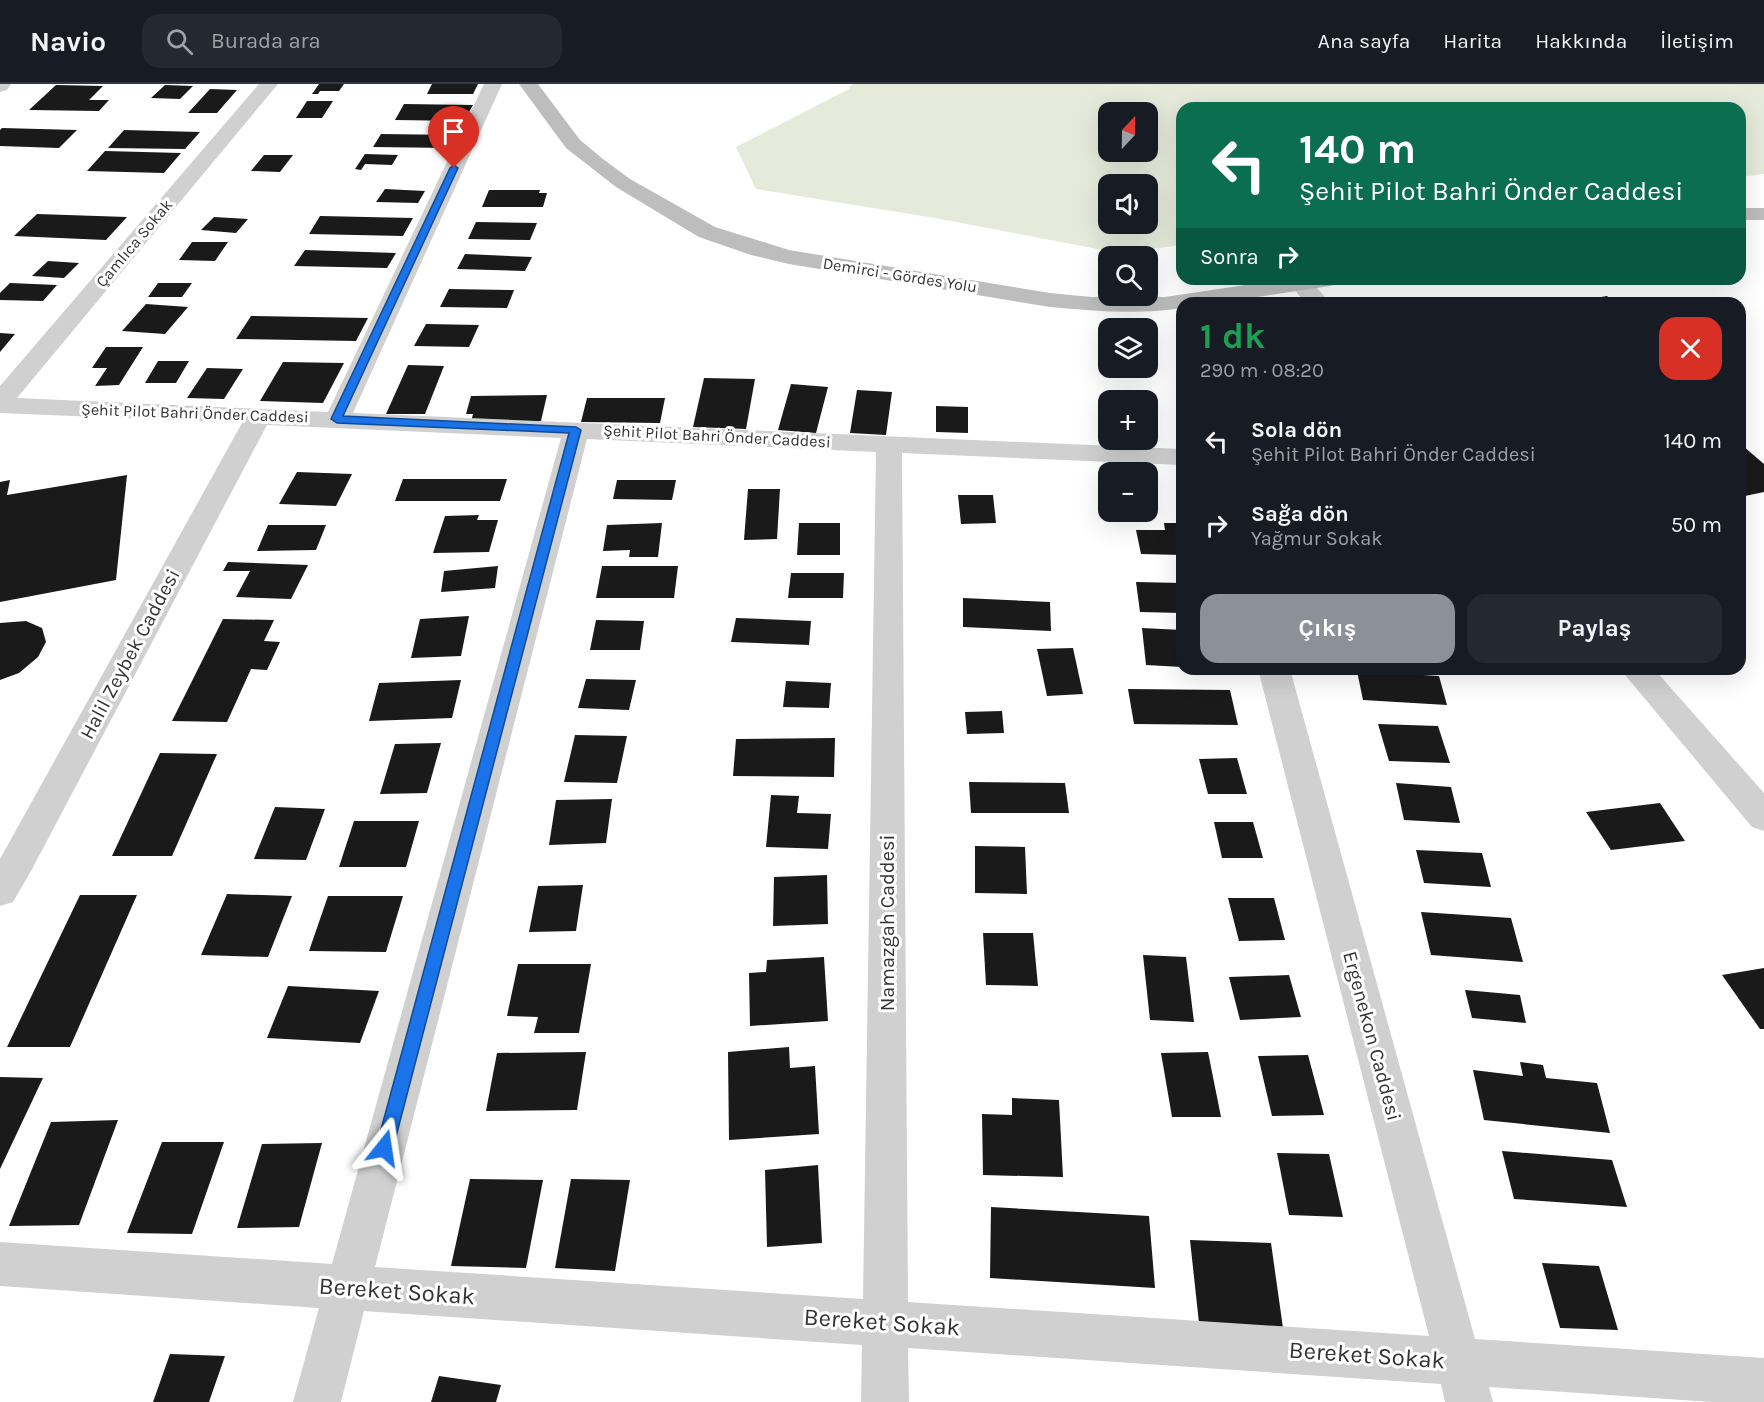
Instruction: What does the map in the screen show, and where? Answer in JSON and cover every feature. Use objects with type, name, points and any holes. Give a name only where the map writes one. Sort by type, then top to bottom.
[{"type":"main road","name":"Demirci - Gördes Yolu","points":[[528,84],[573,144],[596,163],[685,221],[732,242],[789,257],[1050,300],[1128,305],[1176,303]]},
{"type":"main road","points":[[539,84],[582,122]]},
{"type":"main road","name":"Demirci - Gördes Yolu","points":[[648,174],[728,221],[774,236],[1055,283],[1098,286]]},
{"type":"main road","points":[[1746,214],[1764,214]]},
{"type":"main road","points":[[1158,286],[1176,284]]},
{"type":"main road","name":"Demirci - Gördes Yolu","points":[[1228,297],[1295,285]]},
{"type":"street","name":"Çamlıca Sokak","points":[[0,404],[269,84]]},
{"type":"street","points":[[337,419],[493,84]]},
{"type":"street","points":[[1302,285],[1313,297]]},
{"type":"street","name":"Şehit Pilot Bahri Önder Caddesi","points":[[0,404],[1176,457]]},
{"type":"street","name":"Halil Zeybek Caddesi","points":[[0,891],[259,416]]},
{"type":"street","points":[[317,1402],[576,430]]},
{"type":"street","name":"Namazgah Caddesi","points":[[885,1402],[889,444]]},
{"type":"street","name":"Ergenekon Caddesi","points":[[1276,675],[1464,1382]]},
{"type":"street","points":[[1641,675],[1764,817]]},
{"type":"street","name":"Bereket Sokak","points":[[0,1264],[885,1322],[1464,1382],[1764,1382]]},
{"type":"shaded area","points":[[852,84],[1764,84],[1764,174],[1746,176],[1746,102],[1176,102],[1176,246],[1158,248],[1158,246],[1098,246],[1098,249],[935,218],[756,189],[736,147],[849,89]]},
{"type":"building","points":[[319,84],[344,84],[339,91],[320,91],[318,94],[312,94]]},
{"type":"building","points":[[432,84],[478,84],[473,94],[427,94]]},
{"type":"building","points":[[56,85],[103,86],[89,100],[109,100],[99,111],[29,110]]},
{"type":"building","points":[[165,85],[193,86],[180,99],[151,98]]},
{"type":"building","points":[[210,89],[237,90],[217,113],[188,113]]},
{"type":"building","points":[[307,101],[333,101],[322,118],[296,118]]},
{"type":"building","points":[[404,104],[473,105],[464,121],[395,120]]},
{"type":"building","points":[[2,128],[77,130],[59,148],[0,146]]},
{"type":"building","points":[[124,130],[200,132],[185,149],[108,148]]},
{"type":"building","points":[[381,134],[458,135],[451,148],[373,147]]},
{"type":"building","points":[[105,151],[181,153],[164,173],[87,171]]},
{"type":"building","points":[[365,154],[398,155],[392,165],[365,164],[361,170],[355,169]]},
{"type":"building","points":[[264,155],[293,155],[280,172],[251,171]]},
{"type":"building","points":[[385,189],[425,191],[418,203],[376,202]]},
{"type":"building","points":[[489,190],[540,190],[539,193],[547,193],[543,207],[482,207]]},
{"type":"building","points":[[37,214],[127,217],[106,240],[14,236]]},
{"type":"building","points":[[320,216],[413,218],[403,236],[309,234]]},
{"type":"building","points":[[214,217],[248,219],[236,233],[201,230]]},
{"type":"building","points":[[476,222],[537,223],[530,240],[468,239]]},
{"type":"building","points":[[192,242],[228,242],[215,261],[179,260]]},
{"type":"building","points":[[305,250],[396,253],[387,268],[294,266]]},
{"type":"building","points":[[465,254],[532,257],[525,271],[457,269]]},
{"type":"building","points":[[48,261],[79,263],[64,278],[32,276]]},
{"type":"building","points":[[10,283],[57,285],[43,301],[0,300],[0,293]]},
{"type":"building","points":[[158,283],[192,283],[182,297],[148,297]]},
{"type":"building","points":[[449,289],[514,290],[507,308],[440,307]]},
{"type":"building","points":[[146,304],[188,307],[165,334],[122,331]]},
{"type":"building","points":[[251,316],[368,318],[356,341],[236,339]]},
{"type":"building","points":[[426,324],[479,325],[469,347],[414,346]]},
{"type":"building","points":[[0,333],[15,334],[0,352]]},
{"type":"building","points":[[106,347],[143,347],[119,385],[95,386],[107,368],[92,368]]},
{"type":"building","points":[[158,361],[189,361],[176,383],[145,383]]},
{"type":"building","points":[[283,362],[344,363],[323,403],[260,401]]},
{"type":"building","points":[[408,365],[444,366],[425,414],[386,414]]},
{"type":"building","points":[[207,368],[243,369],[224,399],[187,398]]},
{"type":"building","points":[[704,378],[755,379],[746,429],[693,427]]},
{"type":"building","points":[[791,384],[828,387],[816,433],[778,430]]},
{"type":"building","points":[[857,390],[892,392],[886,435],[850,433]]},
{"type":"building","points":[[547,395],[541,421],[471,422],[473,414],[466,414],[471,396]]},
{"type":"building","points":[[587,398],[665,398],[660,423],[581,422]]},
{"type":"building","points":[[936,406],[968,407],[968,433],[936,432]]},
{"type":"building","points":[[1746,449],[1764,464],[1764,492],[1746,496]]},
{"type":"building","points":[[297,472],[352,474],[336,506],[279,504]]},
{"type":"building","points":[[127,475],[116,580],[0,602],[0,482],[10,480],[7,495]]},
{"type":"building","points":[[403,479],[507,479],[500,501],[395,501]]},
{"type":"building","points":[[617,480],[676,480],[672,500],[613,499]]},
{"type":"building","points":[[748,489],[780,489],[777,539],[744,540]]},
{"type":"building","points":[[958,495],[993,495],[996,523],[961,524]]},
{"type":"building","points":[[479,515],[477,520],[498,520],[489,552],[433,553],[445,516]]},
{"type":"building","points":[[662,523],[658,557],[629,557],[630,550],[603,551],[607,525]]},
{"type":"building","points":[[799,523],[840,523],[840,555],[797,555]]},
{"type":"building","points":[[1164,523],[1176,523],[1176,555],[1141,554],[1136,530],[1165,530]]},
{"type":"building","points":[[268,525],[326,525],[316,550],[257,551]]},
{"type":"building","points":[[228,562],[308,565],[291,599],[236,597],[250,571],[223,571]]},
{"type":"building","points":[[498,566],[495,588],[441,592],[444,571]]},
{"type":"building","points":[[602,566],[678,566],[674,598],[596,598]]},
{"type":"building","points":[[791,573],[844,573],[843,598],[788,598]]},
{"type":"building","points":[[1136,582],[1176,583],[1176,613],[1140,612]]},
{"type":"building","points":[[963,598],[1050,602],[1051,631],[963,627]]},
{"type":"building","points":[[469,616],[461,656],[411,658],[420,619]]},
{"type":"building","points":[[736,618],[811,621],[809,645],[731,642]]},
{"type":"building","points":[[223,619],[274,620],[264,641],[280,642],[267,670],[251,669],[227,722],[172,721]]},
{"type":"building","points":[[596,620],[644,621],[640,650],[590,650]]},
{"type":"building","points":[[26,621],[42,628],[46,642],[38,657],[19,673],[0,680],[0,623]]},
{"type":"building","points":[[1142,628],[1176,630],[1176,667],[1146,665]]},
{"type":"building","points":[[1073,648],[1083,694],[1047,696],[1037,649]]},
{"type":"building","points":[[1358,675],[1423,675],[1439,676],[1447,705],[1363,700]]},
{"type":"building","points":[[586,679],[636,680],[629,710],[578,708]]},
{"type":"building","points":[[461,680],[452,718],[369,721],[379,683]]},
{"type":"building","points":[[786,681],[831,683],[829,708],[783,707]]},
{"type":"building","points":[[1128,689],[1230,690],[1238,725],[1134,724]]},
{"type":"building","points":[[1002,711],[1004,733],[967,734],[965,712]]},
{"type":"building","points":[[1378,724],[1438,726],[1450,763],[1389,761]]},
{"type":"building","points":[[575,735],[627,736],[617,783],[564,782]]},
{"type":"building","points":[[835,738],[834,777],[733,776],[736,739]]},
{"type":"building","points":[[441,743],[427,793],[380,794],[395,744]]},
{"type":"building","points":[[160,753],[217,754],[172,856],[112,856]]},
{"type":"building","points":[[1237,758],[1247,794],[1208,794],[1199,759]]},
{"type":"building","points":[[969,782],[1065,783],[1069,813],[971,813]]},
{"type":"building","points":[[1396,783],[1451,787],[1460,823],[1404,820]]},
{"type":"building","points":[[771,795],[799,796],[797,813],[831,814],[828,849],[766,847]]},
{"type":"building","points":[[612,799],[606,843],[549,845],[556,800]]},
{"type":"building","points":[[1660,803],[1685,841],[1611,850],[1586,812]]},
{"type":"building","points":[[275,807],[325,809],[306,860],[254,859]]},
{"type":"building","points":[[354,821],[419,821],[406,867],[339,867]]},
{"type":"building","points":[[1214,822],[1253,822],[1263,858],[1222,858]]},
{"type":"building","points":[[975,846],[1025,847],[1027,894],[975,893]]},
{"type":"building","points":[[1416,850],[1482,853],[1491,887],[1424,883]]},
{"type":"building","points":[[827,875],[828,924],[773,926],[774,877]]},
{"type":"building","points":[[583,885],[576,931],[529,932],[538,886]]},
{"type":"building","points":[[227,894],[292,896],[268,957],[201,955]]},
{"type":"building","points":[[80,895],[137,895],[70,1047],[7,1047]]},
{"type":"building","points":[[328,896],[403,896],[386,952],[309,951]]},
{"type":"building","points":[[1228,898],[1274,898],[1285,940],[1239,941]]},
{"type":"building","points":[[1421,912],[1511,918],[1523,962],[1431,955]]},
{"type":"building","points":[[983,933],[1033,933],[1038,986],[986,985]]},
{"type":"building","points":[[1143,955],[1186,957],[1194,1022],[1150,1020]]},
{"type":"building","points":[[824,957],[828,1021],[750,1026],[749,973],[766,972],[767,960]]},
{"type":"building","points":[[518,964],[591,964],[579,1033],[534,1033],[538,1017],[507,1016]]},
{"type":"building","points":[[1764,968],[1764,1029],[1760,1029],[1722,975]]},
{"type":"building","points":[[1289,975],[1301,1017],[1240,1020],[1229,977]]},
{"type":"building","points":[[288,986],[379,991],[360,1043],[267,1038]]},
{"type":"building","points":[[1465,990],[1520,995],[1526,1023],[1472,1018]]},
{"type":"building","points":[[789,1047],[790,1068],[815,1066],[819,1134],[729,1140],[728,1052]]},
{"type":"building","points":[[586,1052],[577,1110],[486,1111],[497,1053]]},
{"type":"building","points":[[1208,1052],[1221,1117],[1172,1117],[1161,1053]]},
{"type":"building","points":[[1308,1055],[1324,1115],[1272,1116],[1258,1056]]},
{"type":"building","points":[[1520,1062],[1543,1065],[1546,1078],[1597,1083],[1610,1133],[1484,1120],[1473,1070],[1523,1076]]},
{"type":"building","points":[[0,1077],[43,1078],[0,1169]]},
{"type":"building","points":[[1012,1098],[1059,1100],[1063,1177],[983,1175],[982,1114],[1012,1115]]},
{"type":"building","points":[[118,1120],[79,1225],[9,1226],[51,1122]]},
{"type":"building","points":[[162,1142],[224,1142],[192,1234],[127,1233]]},
{"type":"building","points":[[322,1143],[299,1227],[237,1228],[262,1144]]},
{"type":"building","points":[[1502,1151],[1612,1160],[1627,1207],[1514,1199]]},
{"type":"building","points":[[1277,1153],[1329,1154],[1343,1217],[1289,1215]]},
{"type":"building","points":[[818,1165],[822,1243],[767,1247],[765,1170]]},
{"type":"building","points":[[470,1179],[543,1180],[526,1268],[451,1266]]},
{"type":"building","points":[[571,1179],[630,1180],[615,1271],[555,1268]]},
{"type":"building","points":[[991,1207],[1149,1216],[1155,1288],[990,1278]]},
{"type":"building","points":[[1190,1240],[1271,1243],[1283,1328],[1199,1323]]},
{"type":"building","points":[[1542,1263],[1599,1266],[1618,1330],[1560,1328]]},
{"type":"building","points":[[170,1354],[225,1356],[209,1402],[153,1402]]},
{"type":"building","points":[[439,1376],[501,1385],[496,1402],[431,1402]]},
{"type":"route","points":[[384,1148],[576,430],[337,419],[454,168]]}]
